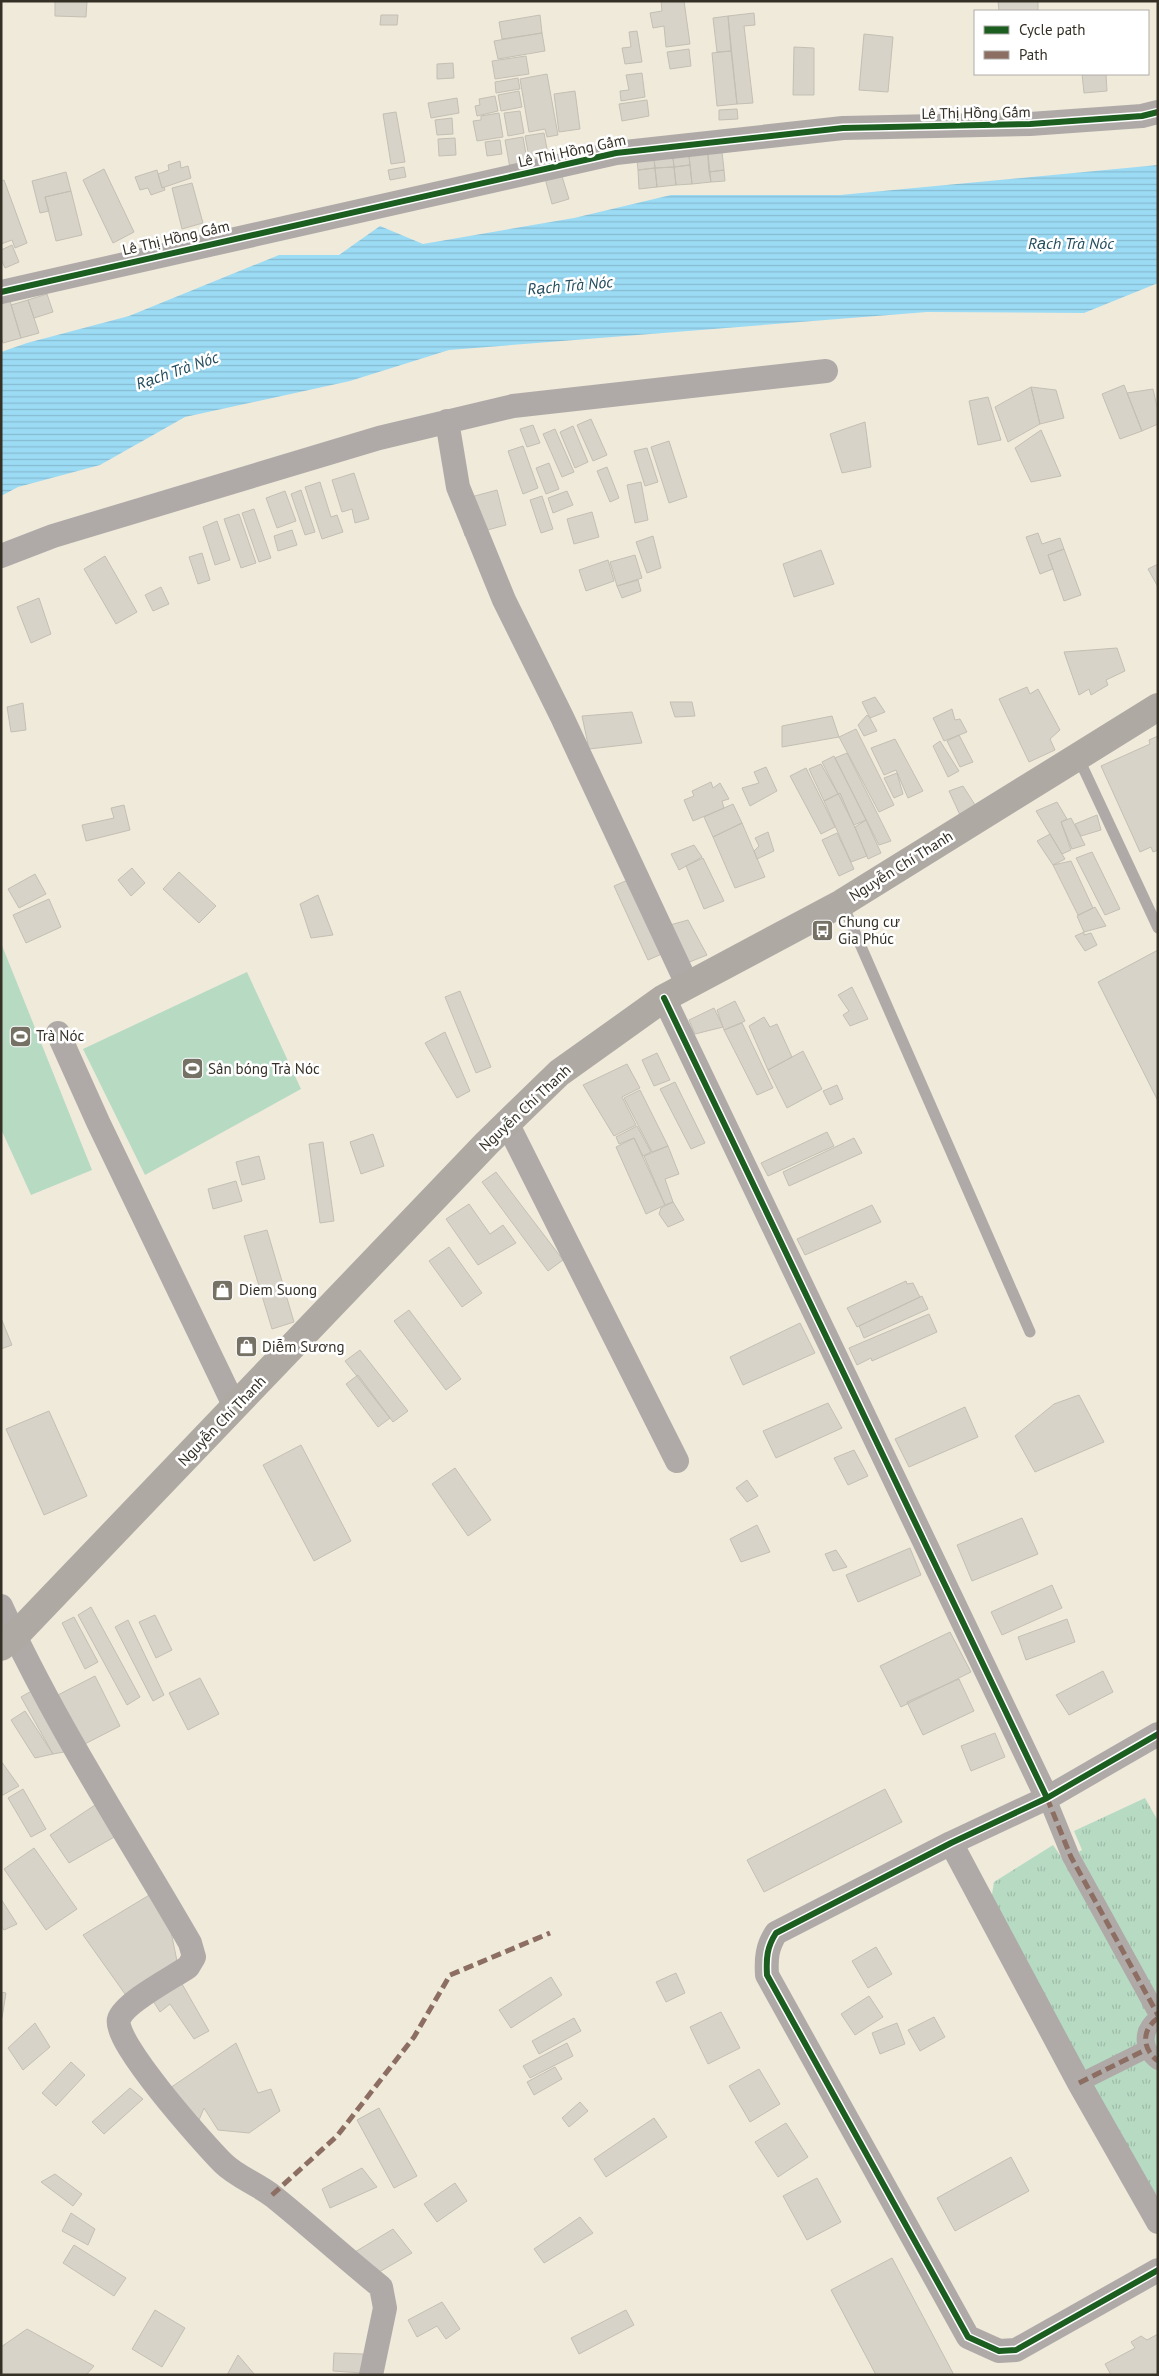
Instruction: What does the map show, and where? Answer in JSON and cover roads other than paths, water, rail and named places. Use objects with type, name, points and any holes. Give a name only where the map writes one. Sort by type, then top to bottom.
[{"type":"main road","name":"Nguyễn Chí Thanh","points":[[8,1642],[558,1073],[664,998],[687,984],[842,903],[1158,707]]},
{"type":"street","name":"Lê Thị Hồng Gấm","points":[[1,292],[616,153],[843,128],[1030,124],[1142,116],[1158,112]]},
{"type":"street","points":[[1,556],[53,536],[379,438],[513,406],[826,371]]},
{"type":"street","points":[[448,421],[458,488],[504,600],[562,717],[687,984]]},
{"type":"street","points":[[664,998],[1047,1798],[1071,1857],[1158,2016],[1145,2035],[1152,2055],[1079,2083]]},
{"type":"street","points":[[58,1033],[98,1122],[235,1407]]},
{"type":"street","points":[[507,1124],[677,1461]]},
{"type":"street","points":[[1,1606],[8,1642],[78,1754],[190,1943],[194,1957],[188,1967],[126,2008],[118,2019],[118,2030],[147,2075],[224,2165],[272,2195],[381,2287],[385,2308],[371,2375]]},
{"type":"street","points":[[1155,1743],[1047,1798],[951,1843],[776,1933],[769,1944],[766,1958],[768,1975],[968,2337],[999,2352],[1016,2350],[1158,2270]]},
{"type":"street","points":[[951,1843],[1079,2083],[1158,2222]]},
{"type":"lane","points":[[1078,757],[1158,928]]},
{"type":"lane","points":[[842,903],[1030,1332]]},
{"type":"water","name":"Rạch Trà Nóc","points":[[1158,165],[1158,283],[1084,313],[927,312],[449,350],[350,381],[185,417],[100,465],[18,487],[1,496],[1,352],[27,343],[129,316],[279,255],[339,255],[380,226],[423,244],[574,218],[671,195],[840,195]]},
{"type":"place","name":"Chung cư Gia Phúc","points":[[822,931]]},
{"type":"place","name":"Trà Nóc","points":[[20,1036]]},
{"type":"place","name":"Sân bóng Trà Nóc","points":[[192,1069]]},
{"type":"place","name":"Diem Suong","points":[[223,1290]]},
{"type":"place","name":"Diễm Sương","points":[[246,1347]]}]
